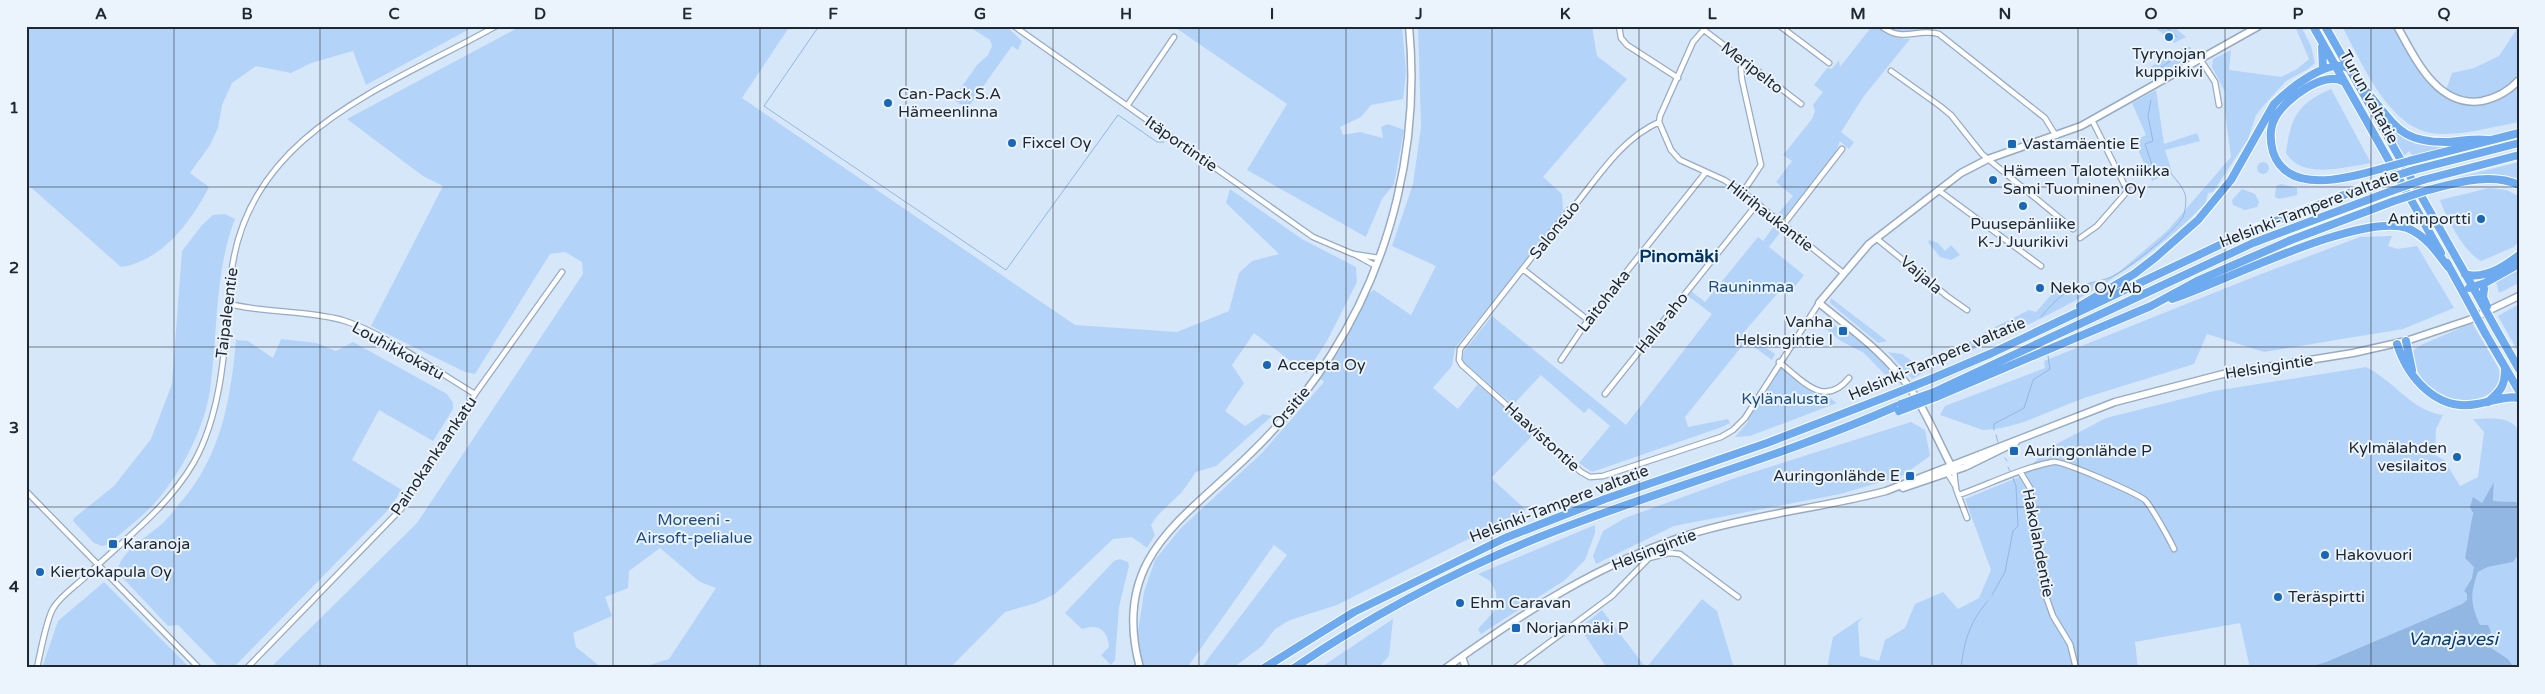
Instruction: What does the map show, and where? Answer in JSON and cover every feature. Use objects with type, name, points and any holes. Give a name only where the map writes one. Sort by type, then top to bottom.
[{"type":"highway","name":"Turun valtatie","points":[[2313,26],[2519,391]]},
{"type":"highway","name":"Turun valtatie","points":[[2325,26],[2519,369]]},
{"type":"highway","points":[[2320,40],[2323,69]]},
{"type":"highway","points":[[2056,323],[2134,274],[2198,220],[2231,180],[2274,104],[2296,86],[2323,69],[2334,64],[2343,65],[2350,69]]},
{"type":"highway","points":[[2346,84],[2337,78],[2325,79],[2301,92],[2280,110],[2271,128],[2275,156],[2280,164],[2293,174],[2314,180],[2354,176],[2519,133]]},
{"type":"highway","points":[[2355,80],[2392,124],[2411,137],[2435,142],[2479,138],[2488,140]]},
{"type":"highway","name":"Helsinki-Tampere valtatie","points":[[1264,668],[1354,612],[1505,538],[1597,502],[1767,443],[1931,379],[2056,323],[2247,232],[2391,177],[2519,143]]},
{"type":"highway","name":"Helsinki-Tampere valtatie","points":[[1294,668],[1398,604],[1483,562],[1591,518],[1854,425],[1935,394],[2252,244],[2423,180],[2519,155]]},
{"type":"highway","points":[[2151,306],[2197,281],[2274,247],[2394,201],[2428,190],[2485,179],[2504,180],[2519,185]]},
{"type":"highway","points":[[1935,394],[2151,306],[2321,241],[2378,226],[2397,226],[2418,234],[2434,249],[2448,267]]},
{"type":"highway","points":[[2465,274],[2476,277],[2485,275],[2519,255]]},
{"type":"highway","points":[[2458,284],[2474,290],[2519,264]]},
{"type":"highway","points":[[2490,281],[2484,290],[2484,300],[2497,328]]},
{"type":"highway","points":[[2406,341],[2413,374]]},
{"type":"highway","points":[[2397,344],[2403,360],[2413,374],[2428,392],[2444,402],[2466,405],[2512,397],[2519,398]]},
{"type":"highway","points":[[2488,402],[2502,390],[2505,381],[2505,367]]},
{"type":"main road","name":"Orsitie","points":[[1140,668],[1134,640],[1134,609],[1144,569],[1153,551],[1176,521],[1248,456],[1292,410],[1314,380],[1346,329],[1376,266],[1398,196],[1408,142],[1412,72],[1409,26]]},
{"type":"main road","points":[[1950,470],[1920,404],[1904,380],[1880,354],[1818,303],[1842,272],[1876,238],[1961,174],[1988,160],[2056,136],[2092,120],[2259,26]]},
{"type":"main road","points":[[2397,26],[2422,70],[2435,85],[2455,97],[2476,101],[2490,99],[2510,89],[2519,80]]},
{"type":"main road","name":"Helsingintie","points":[[1451,666],[1524,615],[1586,578],[1651,548],[1725,525],[1886,491],[1950,470],[2019,439],[2115,402],[2183,383],[2258,368],[2353,354],[2397,344],[2469,320],[2519,296]]},
{"type":"main road","points":[[1462,657],[1466,668]]},
{"type":"street","name":"Taipaleentie","points":[[37,668],[52,608],[164,504],[194,460],[210,428],[220,382],[234,256],[245,219],[263,187],[288,153],[315,128],[342,109],[496,26]]},
{"type":"street","name":"Itäportintie","points":[[1014,26],[1313,237],[1376,266]]},
{"type":"street","points":[[1619,26],[1621,38],[1627,45],[1678,78]]},
{"type":"street","points":[[1780,26],[1829,63]]},
{"type":"street","points":[[1881,26],[1890,33],[1899,36],[1935,33]]},
{"type":"street","points":[[1932,26],[1935,33],[2045,118],[2056,136]]},
{"type":"street","points":[[1659,122],[1693,42],[1705,28]]},
{"type":"street","name":"Meripelto","points":[[1705,28],[1744,62],[1802,104]]},
{"type":"street","points":[[1127,106],[1174,37]]},
{"type":"street","points":[[2200,59],[2215,82],[2219,106]]},
{"type":"street","points":[[1743,192],[1761,165],[1742,80],[1741,69],[1744,62]]},
{"type":"street","points":[[1891,71],[1951,115],[1988,160],[2073,229]]},
{"type":"street","points":[[2080,238],[2097,226],[2127,190],[2092,120]]},
{"type":"street","name":"Hiirihaukantie","points":[[1659,122],[1675,155],[1680,160],[1724,180],[1743,192],[1842,272]]},
{"type":"street","name":"Salonsuo","points":[[1460,349],[1568,212],[1624,145],[1636,135],[1659,122]]},
{"type":"street","points":[[1783,225],[1842,149]]},
{"type":"street","name":"Laitohaka","points":[[1561,360],[1588,320],[1706,172]]},
{"type":"street","points":[[1938,190],[2041,266]]},
{"type":"street","name":"Halla-aho","points":[[1605,394],[1757,204]]},
{"type":"street","name":"Vaijala","points":[[1876,238],[1967,310]]},
{"type":"street","name":"Itäportintie","points":[[1352,254],[1379,258]]},
{"type":"street","points":[[1524,270],[1588,320]]},
{"type":"street","name":"Painokankaankatu","points":[[247,668],[401,509],[475,394],[562,272]]},
{"type":"street","points":[[1818,303],[1779,362],[1813,389],[1825,393],[1837,390],[1849,378]]},
{"type":"street","name":"Louhikkokatu","points":[[229,304],[330,318],[354,325],[382,339],[475,394]]},
{"type":"street","name":"Haavistontie","points":[[1460,349],[1459,360],[1462,365],[1581,472],[1590,477],[1610,474],[1712,440],[1733,430],[1744,418],[1779,362]]},
{"type":"street","points":[[1958,495],[2055,462],[2072,465],[2106,483],[2127,489],[2145,501],[2174,550]]},
{"type":"street","points":[[1950,470],[1967,518]]},
{"type":"street","name":"Hakolahdentie","points":[[2021,473],[2030,488],[2034,536],[2043,588],[2053,616],[2070,644],[2076,668]]},
{"type":"street","points":[[26,491],[199,668]]},
{"type":"street","points":[[1515,668],[1612,596],[1642,564],[1657,555],[1680,554],[1738,597]]},
{"type":"green space","points":[[26,26],[475,26],[366,85],[353,51],[311,63],[291,73],[256,66],[232,83],[222,105],[218,128],[210,145],[190,173],[209,187],[202,200],[174,238],[162,248],[150,257],[121,267],[26,183]]},
{"type":"green space","name":"Moreeni - Airsoft-pelialue","points":[[521,26],[790,26],[742,98],[1075,325],[1177,332],[1229,311],[1239,273],[1252,261],[1279,254],[1226,203],[1230,189],[1302,239],[1356,267],[1357,282],[1327,341],[1306,373],[1254,333],[1232,365],[1244,383],[1225,411],[1245,426],[1263,414],[1272,416],[1216,466],[1196,472],[1182,492],[1157,516],[1151,525],[1155,535],[1147,548],[1132,537],[1113,539],[1055,594],[1036,603],[1005,612],[950,668],[640,668],[669,659],[716,588],[700,582],[660,548],[629,571],[628,588],[605,597],[612,616],[573,633],[576,647],[602,668],[270,668],[417,523],[583,274],[582,262],[565,252],[550,254],[475,374],[465,372],[371,326],[443,186],[423,176],[347,119]]},
{"type":"green space","points":[[968,26],[1006,26],[1022,41],[1018,50],[1012,46],[967,109],[953,99],[977,65],[988,55],[992,46],[990,40]]},
{"type":"green space","points":[[1173,26],[1402,26],[1406,73],[1403,99],[1371,105],[1361,117],[1340,127],[1343,135],[1360,132],[1383,138],[1381,127],[1388,124],[1404,130],[1394,184],[1382,199],[1366,237],[1247,170],[1287,104]]},
{"type":"green space","points":[[1418,26],[1592,26],[1597,56],[1627,79],[1543,177],[1562,194],[1563,209],[1559,221],[1455,348],[1452,366],[1433,388],[1458,409],[1478,384],[1534,434],[1491,478],[1526,510],[1337,605],[1290,620],[1275,629],[1262,646],[1233,668],[1201,668],[1287,555],[1274,545],[1189,665],[1184,668],[1144,668],[1138,631],[1144,592],[1155,560],[1180,529],[1262,453],[1324,382],[1320,378],[1342,347],[1369,293],[1374,290],[1411,315],[1436,266],[1392,246],[1413,184],[1421,127]]},
{"type":"green space","points":[[1872,26],[1878,26],[1898,38],[1910,39],[1864,96],[1841,132],[1854,142],[1849,149],[1840,141],[1836,152],[1783,219],[1777,215],[1793,196],[1776,182],[1792,161],[1783,155],[1812,119],[1815,111],[1813,105],[1823,92],[1814,85],[1827,68],[1832,69],[1839,60],[1840,67]]},
{"type":"green space","points":[[1886,26],[1927,26],[1930,28],[1920,32],[1902,33]]},
{"type":"green space","points":[[2153,26],[2173,26],[2186,37],[2174,43]]},
{"type":"green space","points":[[2295,26],[2301,26],[2311,46],[2315,63],[2286,81],[2264,105],[2256,115],[2248,139],[2213,192],[2208,193],[2206,202],[2148,254],[2116,276],[2048,315],[1941,363],[1912,379],[1888,352],[1902,354],[1923,369],[1991,329],[2029,310],[2036,312],[2059,286],[2103,282],[2120,271],[2167,231],[2231,157],[2225,112],[2225,92],[2212,67],[2213,59],[2231,50],[2229,70],[2281,77],[2297,69],[2309,59]]},
{"type":"green space","points":[[2342,26],[2393,26],[2428,84],[2445,96],[2465,103],[2508,95],[2519,84],[2519,122],[2453,134],[2431,133],[2415,128],[2401,118],[2377,90]]},
{"type":"green space","points":[[2519,26],[2519,76],[2494,94],[2475,98],[2446,90],[2452,73],[2474,68],[2499,56]]},
{"type":"green space","points":[[2185,47],[2190,47],[2195,54],[2150,80],[2148,76],[2152,70],[2150,67]]},
{"type":"green space","points":[[2331,89],[2371,163],[2337,169],[2313,169],[2302,167],[2286,153],[2290,130],[2298,113],[2310,100]]},
{"type":"green space","points":[[2156,90],[2164,144],[2197,133],[2200,141],[2165,150],[2172,172],[2152,181],[2134,141],[2146,135],[2132,103]]},
{"type":"green space","points":[[2382,118],[2404,136],[2457,145],[2419,156],[2412,155],[2409,151],[2403,157]]},
{"type":"green space","points":[[2263,162],[2269,168],[2263,174],[2257,168]]},
{"type":"green space","points":[[2519,162],[2519,182],[2511,179],[2433,187],[2432,184]]},
{"type":"green space","points":[[2281,184],[2297,188],[2297,195],[2279,199],[2275,197],[2276,186]]},
{"type":"green space","points":[[2489,188],[2506,190],[2519,196],[2519,241],[2514,247],[2481,261],[2463,243],[2451,225],[2440,200]]},
{"type":"green space","points":[[2242,189],[2255,194],[2259,202],[2257,207],[2245,210],[2233,205],[2232,200]]},
{"type":"green space","points":[[225,214],[235,219],[223,260],[210,391],[198,432],[179,470],[151,507],[107,545],[102,546],[94,543],[73,521],[74,518],[114,486],[151,439],[172,384],[182,251],[202,225],[213,215]]},
{"type":"green space","name":"Rauninmaa","points":[[1775,225],[1782,230],[1769,247],[1804,275],[1790,293],[1783,287],[1744,332],[1775,354],[1772,360],[1746,341],[1685,417],[1688,427],[1728,419],[1730,423],[1722,427],[1592,472],[1579,463],[1610,426],[1589,408],[1584,413],[1541,375],[1513,405],[1462,361],[1464,351],[1492,316],[1626,425],[1712,314],[1688,296],[1691,291],[1705,302],[1758,237],[1763,241]]},
{"type":"green space","points":[[2392,236],[2388,246],[2398,249],[2417,246],[2454,308],[2403,329],[2264,352],[2207,334],[2194,364],[2084,398],[2024,422],[2002,428],[1983,430],[1940,415],[1945,406],[2045,368],[2044,361],[2256,276],[2360,237]]},
{"type":"green space","points":[[1929,240],[1938,243],[1945,251],[1951,245],[1960,255],[1951,260],[1940,257],[1928,242]]},
{"type":"green space","points":[[2519,268],[2519,283],[2499,293],[2496,282]]},
{"type":"green space","points":[[1831,298],[1887,341],[1878,343],[1830,303]]},
{"type":"green space","points":[[2519,304],[2519,353],[2498,316]]},
{"type":"green space","points":[[1816,316],[1828,319],[1845,334],[1849,332],[1879,357],[1900,381],[1894,384],[1864,353],[1841,341],[1813,319]]},
{"type":"green space","points":[[2472,323],[2499,369],[2501,381],[2495,390],[2473,400],[2448,398],[2437,393],[2420,375],[2412,351],[2421,345]]},
{"type":"green space","points":[[281,339],[316,343],[336,351],[353,342],[447,394],[453,403],[453,409],[433,441],[379,410],[352,460],[402,490],[387,511],[233,668],[220,668],[178,625],[168,626],[122,577],[118,569],[125,555],[172,513],[198,480],[208,461],[216,442],[227,402],[236,340],[248,341],[273,358]]},
{"type":"green space","name":"Kylänalusta","points":[[1779,366],[1815,394],[1826,395],[1837,403],[1750,436],[1735,437],[1748,422],[1748,416]]},
{"type":"green space","points":[[2366,367],[2385,379],[2422,408],[2443,415],[2436,429],[2435,455],[2444,460],[2460,486],[2478,477],[2484,432],[2473,419],[2505,420],[2510,422],[2519,431],[2519,506],[2516,502],[2493,501],[2494,483],[2482,503],[2473,498],[2472,523],[2465,558],[2475,567],[2472,578],[2464,591],[2467,594],[2468,600],[2462,604],[2326,662],[2306,668],[2250,668],[2240,623],[2135,642],[2138,668],[1827,668],[1833,637],[1863,617],[1858,623],[1860,656],[1879,661],[1885,640],[1905,628],[1915,604],[1943,592],[1958,609],[1979,598],[1991,570],[1965,499],[2019,477],[2049,448],[2106,418],[2214,391]]},
{"type":"green space","points":[[1911,422],[1925,430],[1930,456],[1902,476],[1840,494],[1674,526],[1596,564],[1593,556],[1603,531],[1625,518],[1738,477]]},
{"type":"green space","points":[[1595,525],[1595,533],[1585,560],[1565,580],[1481,634],[1478,629],[1497,608],[1496,592],[1490,581],[1478,574]]},
{"type":"green space","points":[[2519,554],[2519,668],[2515,668],[2508,659],[2484,644],[2480,625],[2471,605],[2472,592],[2478,572],[2488,567],[2513,562]]},
{"type":"green space","points":[[1120,559],[1128,562],[1129,566],[1119,607],[1115,660],[1111,665],[1101,655],[1109,647],[1107,636],[1104,632],[1093,627],[1082,629],[1065,613],[1114,561]]},
{"type":"green space","points":[[104,582],[190,668],[42,668],[58,621]]},
{"type":"green space","points":[[1702,599],[1717,611],[1734,668],[1646,668]]},
{"type":"green space","points":[[1602,610],[1646,668],[1607,668],[1580,628]]},
{"type":"green space","points":[[1393,619],[1389,656],[1378,668],[1320,668]]},
{"type":"water","name":"Vanajavesi","points":[[2494,482],[2493,501],[2516,502],[2519,506],[2519,554],[2513,562],[2488,567],[2478,572],[2472,599],[2480,625],[2488,625],[2491,632],[2485,644],[2508,659],[2515,668],[2306,668],[2326,662],[2462,604],[2467,600],[2467,594],[2464,591],[2472,578],[2474,567],[2465,558],[2473,513],[2470,507],[2473,497],[2482,503]]},
{"type":"waterway","points":[[819,26],[764,106],[1006,270],[1118,115],[1157,142],[1164,142]]},
{"type":"waterway","points":[[2164,26],[2177,37]]},
{"type":"waterway","points":[[2155,71],[2180,55]]},
{"type":"waterway","points":[[2041,317],[2055,301],[2070,290],[2109,278],[2126,268],[2160,241],[2183,217],[2186,202],[2184,191],[2168,169],[2154,171],[2145,144],[2153,141],[2148,116],[2151,100]]},
{"type":"waterway","points":[[1994,430],[1994,424],[2024,408],[2033,380],[2050,369],[2048,356]]},
{"type":"waterway","points":[[1996,435],[1998,442]]},
{"type":"waterway","points":[[2008,467],[2011,473]]},
{"type":"waterway","points":[[1992,595],[2005,572],[2013,531],[2018,526],[2016,486],[2013,478]]},
{"type":"waterway","points":[[1961,668],[1964,649],[1972,624],[1988,601]]},
{"type":"waterway","points":[[2099,668],[2099,666],[2114,668]]},
{"type":"place","name":"Tyrynojan kuppikivi","points":[[2169,37]]},
{"type":"place","name":"Can-Pack S.A Hämeenlinna","points":[[888,103]]},
{"type":"place","name":"Fixcel Oy","points":[[1012,143]]},
{"type":"place","name":"Vastamäentie E","points":[[2012,144]]},
{"type":"place","name":"Hämeen Talotekniikka Sami Tuominen Oy","points":[[1993,180]]},
{"type":"place","name":"Puusepänliike K-J Juurikivi","points":[[2023,206]]},
{"type":"place","name":"Antinportti","points":[[2481,219]]},
{"type":"place","name":"Neko Oy Ab","points":[[2040,288]]},
{"type":"place","name":"Vanha Helsingintie I","points":[[1843,331]]},
{"type":"place","name":"Accepta Oy","points":[[1267,365]]},
{"type":"place","name":"Auringonlähde P","points":[[2014,451]]},
{"type":"place","name":"Kylmälahden vesilaitos","points":[[2457,457]]},
{"type":"place","name":"Auringonlähde E","points":[[1910,476]]},
{"type":"place","name":"Karanoja","points":[[113,544]]},
{"type":"place","name":"Hakovuori","points":[[2325,555]]},
{"type":"place","name":"Kiertokapula Oy","points":[[40,572]]},
{"type":"place","name":"Teräspirtti","points":[[2278,597]]},
{"type":"place","name":"Ehm Caravan","points":[[1460,603]]},
{"type":"place","name":"Norjanmäki P","points":[[1516,628]]},
{"type":"district","name":"Pinomäki","points":[[1679,256]]}]
